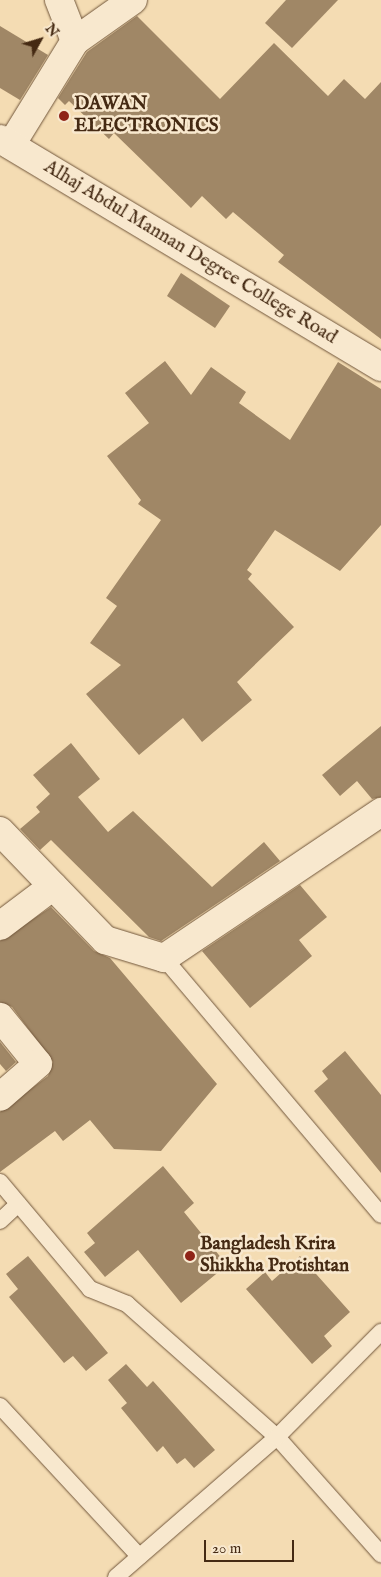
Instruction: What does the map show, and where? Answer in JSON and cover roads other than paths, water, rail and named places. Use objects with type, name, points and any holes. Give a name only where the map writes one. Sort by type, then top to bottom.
[{"type":"street","points":[[59,0],[75,42]]},
{"type":"street","points":[[6,142],[75,42],[133,0]]},
{"type":"street","name":"Alhaj Abdul Mannan Degree College Road","points":[[6,142],[381,367]]},
{"type":"street","points":[[0,831],[105,940],[164,958],[381,812]]},
{"type":"street","points":[[0,926],[53,886]]},
{"type":"street","points":[[0,1017],[38,1064],[0,1097]]},
{"type":"lane","points":[[164,958],[381,1215]]},
{"type":"lane","points":[[0,1182],[90,1289],[127,1304],[277,1437],[381,1554]]},
{"type":"lane","points":[[0,1221],[18,1204]]},
{"type":"lane","points":[[116,1577],[277,1437],[381,1332]]},
{"type":"lane","points":[[0,1406],[140,1556]]},
{"type":"place","name":"DAWAN ELECTRONICS","points":[[64,116]]},
{"type":"place","name":"Bangladesh Krira Shikkha Protishtan","points":[[190,1256]]}]
